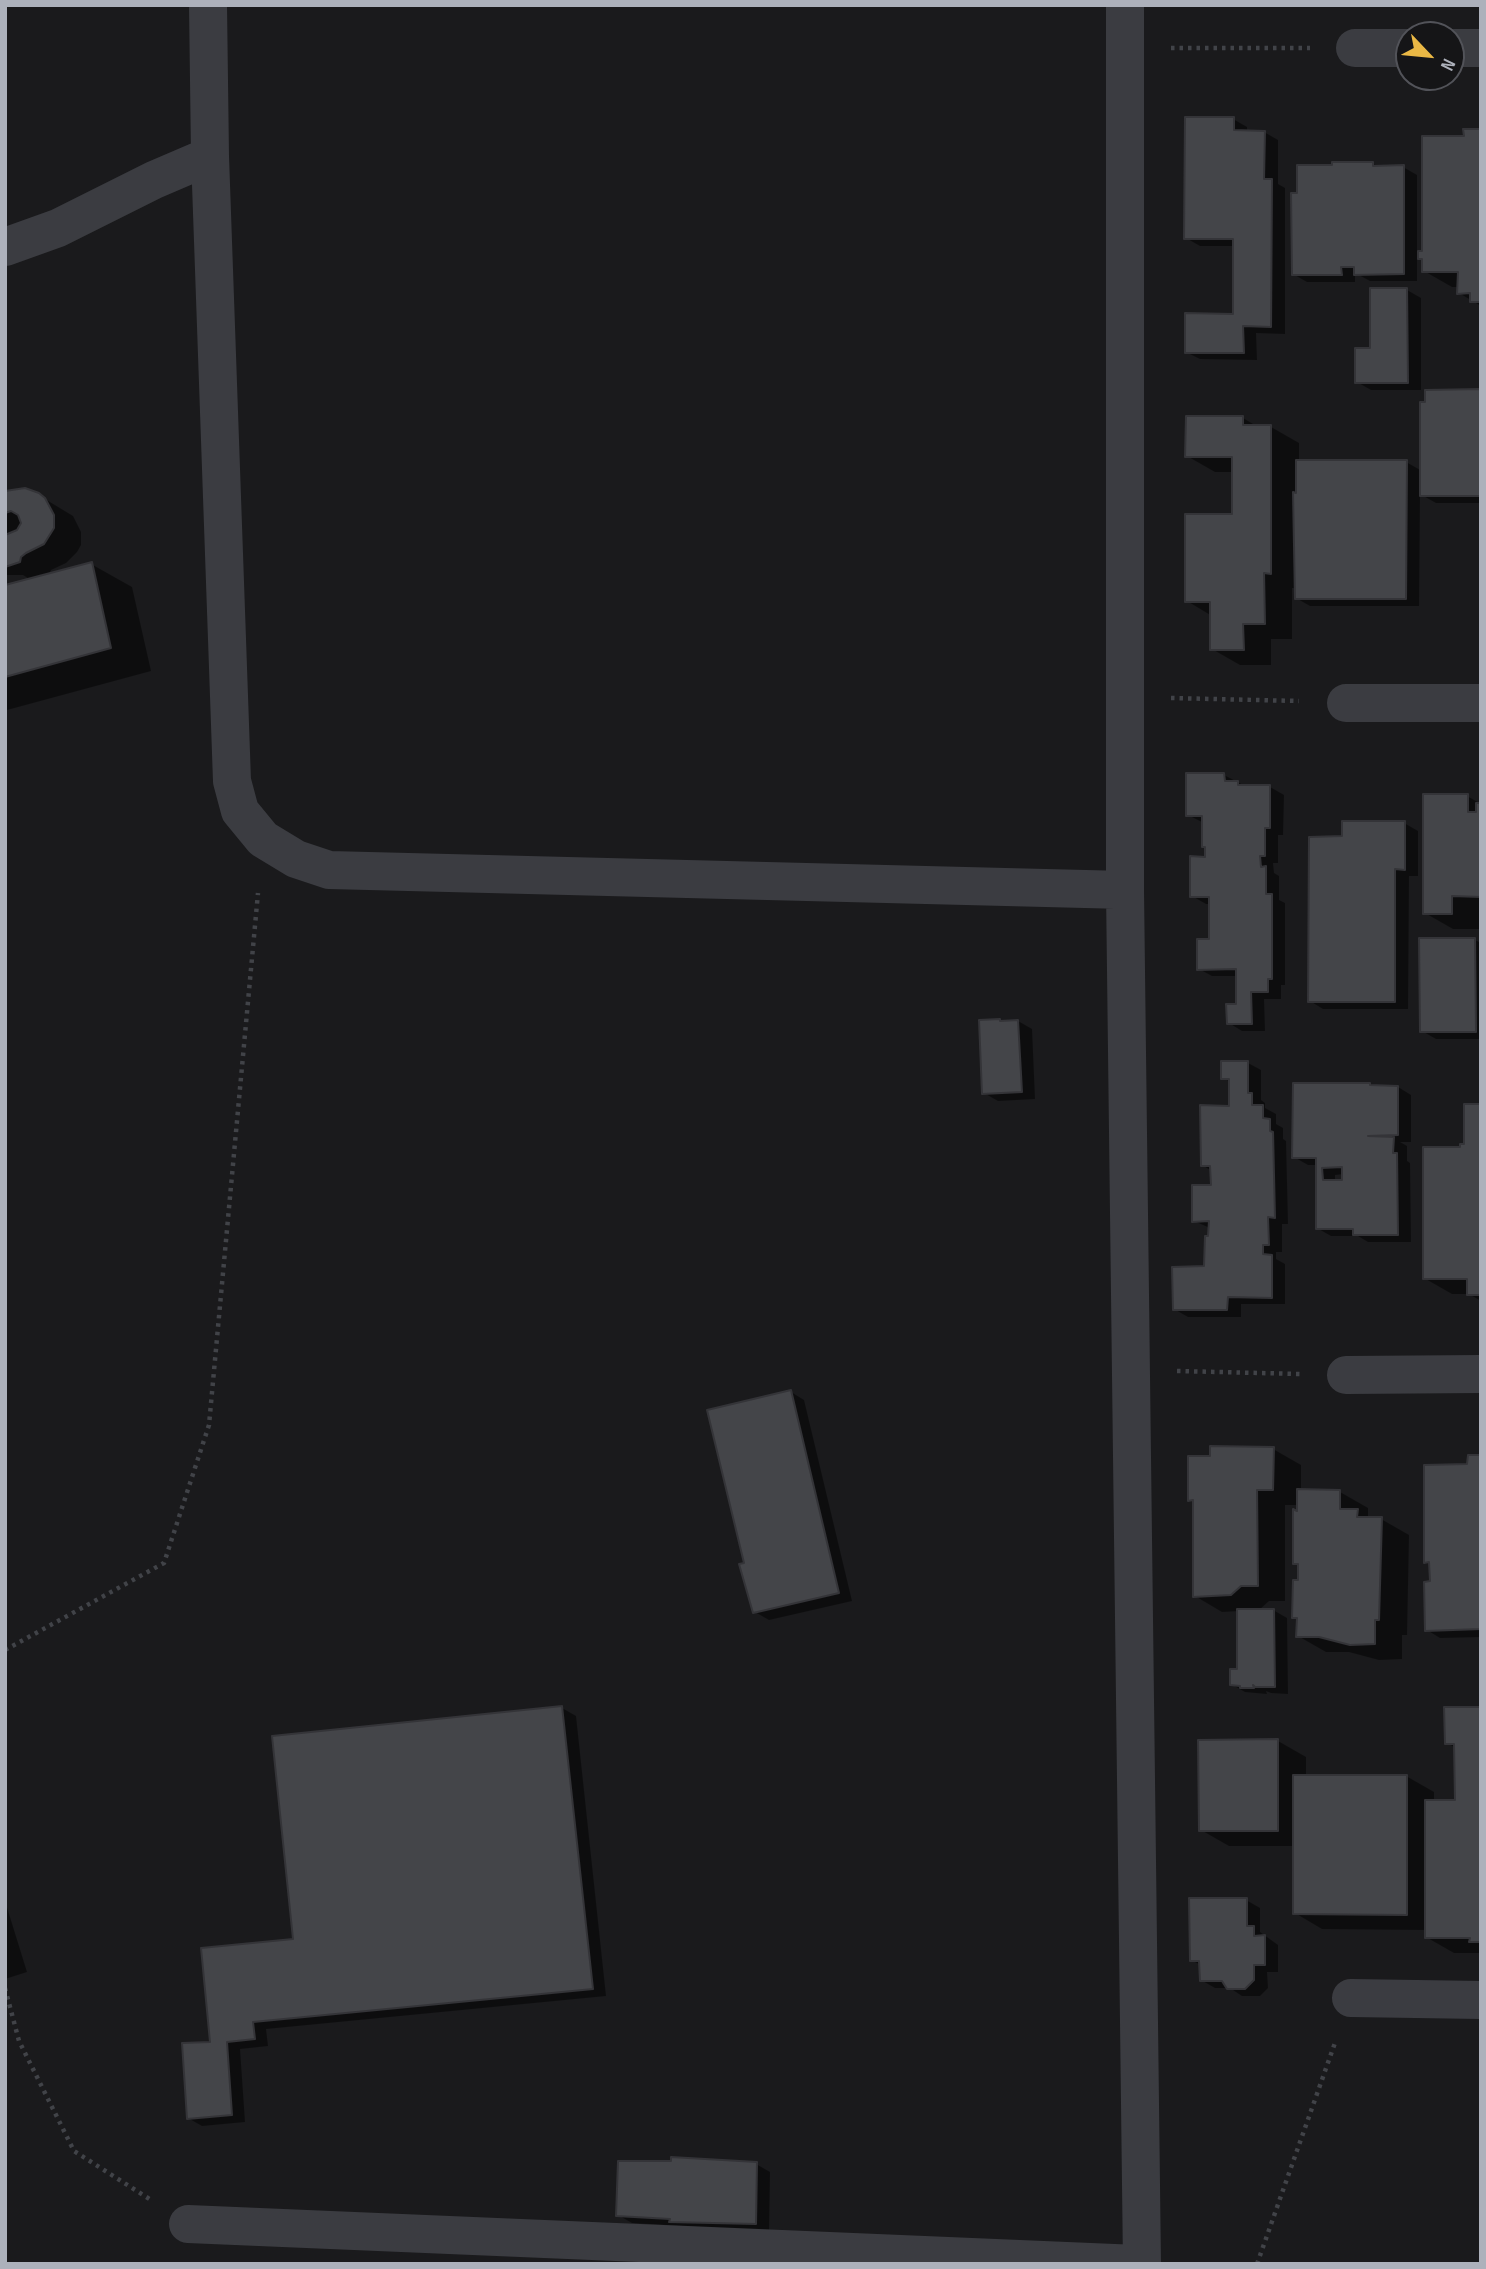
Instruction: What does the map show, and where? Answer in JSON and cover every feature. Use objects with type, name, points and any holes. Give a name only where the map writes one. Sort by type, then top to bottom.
[{"type":"street","points":[[208,5],[232,781],[240,811],[263,839],[296,859],[329,870],[1125,890]]},
{"type":"street","points":[[188,2224],[1140,2264],[1125,890],[1125,5]]},
{"type":"street","points":[[1355,48],[1395,48]]},
{"type":"street","points":[[5,247],[58,228],[154,180],[211,156]]},
{"type":"street","points":[[1346,703],[1481,703]]},
{"type":"street","points":[[1346,1375],[1481,1374]]},
{"type":"street","points":[[1351,1998],[1481,2000]]},
{"type":"path","points":[[1125,48],[1355,48]]},
{"type":"path","points":[[1125,697],[1346,703]]},
{"type":"path","points":[[5,1650],[164,1563],[209,1425],[263,839]]},
{"type":"path","points":[[1131,1370],[1346,1375]]},
{"type":"path","points":[[5,1988],[19,2041],[74,2151],[188,2224]]},
{"type":"path","points":[[1257,2264],[1351,1998]]},
{"type":"building","points":[[1185,117],[1234,117],[1234,130],[1265,131],[1264,179],[1272,179],[1271,327],[1243,326],[1244,353],[1185,353],[1185,313],[1233,314],[1233,239],[1184,239]]},
{"type":"building","points":[[1463,129],[1481,129],[1481,302],[1470,302],[1470,293],[1457,294],[1458,272],[1422,272],[1422,259],[1418,259],[1418,251],[1422,251],[1422,136],[1464,136]]},
{"type":"building","points":[[1332,162],[1373,162],[1373,166],[1404,165],[1404,274],[1354,275],[1354,267],[1341,267],[1342,275],[1292,275],[1291,193],[1297,193],[1297,165],[1332,165]]},
{"type":"building","points":[[1370,288],[1407,288],[1408,383],[1355,383],[1355,348],[1370,348]]},
{"type":"building","points":[[1481,389],[1481,496],[1420,496],[1420,402],[1425,402],[1425,390]]},
{"type":"building","points":[[1186,416],[1243,416],[1243,425],[1271,425],[1271,574],[1264,573],[1265,624],[1243,624],[1244,650],[1210,650],[1210,602],[1185,602],[1185,514],[1232,514],[1232,457],[1185,457]]},
{"type":"building","points":[[1296,460],[1407,460],[1406,599],[1295,599],[1293,492],[1296,493]]},
{"type":"building","points":[[25,488],[45,498],[54,515],[54,528],[44,544],[26,553],[20,562],[5,567],[5,535],[17,530],[21,523],[18,515],[11,511],[5,513],[5,491]]},
{"type":"building","points":[[92,562],[111,648],[5,677],[5,585]]},
{"type":"building","points":[[1186,773],[1224,773],[1225,781],[1238,781],[1238,785],[1270,785],[1270,828],[1265,828],[1265,856],[1260,856],[1261,867],[1266,866],[1266,894],[1272,894],[1272,979],[1268,979],[1268,992],[1251,992],[1252,1024],[1227,1024],[1226,1004],[1236,1004],[1236,969],[1197,970],[1197,939],[1209,939],[1209,897],[1190,897],[1190,856],[1205,857],[1205,847],[1202,847],[1202,816],[1186,816]]},
{"type":"building","points":[[1423,794],[1468,794],[1468,812],[1476,812],[1476,803],[1481,803],[1481,897],[1452,896],[1452,914],[1423,914]]},
{"type":"building","points":[[1342,821],[1405,821],[1405,870],[1395,869],[1395,1002],[1308,1002],[1309,837],[1342,836]]},
{"type":"building","points":[[1419,938],[1475,938],[1476,1032],[1420,1032]]},
{"type":"building","points":[[979,1020],[1018,1020],[1022,1092],[982,1094]]},
{"type":"building","points":[[1221,1061],[1248,1061],[1248,1093],[1252,1093],[1252,1105],[1263,1105],[1263,1118],[1270,1119],[1270,1131],[1273,1132],[1275,1218],[1268,1217],[1269,1245],[1263,1245],[1263,1254],[1272,1255],[1272,1298],[1228,1297],[1227,1310],[1173,1310],[1172,1267],[1204,1266],[1205,1236],[1208,1236],[1209,1221],[1192,1222],[1192,1185],[1211,1185],[1210,1166],[1201,1166],[1200,1105],[1229,1106],[1229,1079],[1221,1079]]},
{"type":"building","points":[[1293,1083],[1370,1083],[1398,1086],[1398,1135],[1368,1136],[1394,1137],[1393,1153],[1397,1153],[1398,1235],[1353,1235],[1353,1229],[1316,1229],[1316,1158],[1292,1158]],"holes":[[[1342,1167],[1342,1180],[1323,1180],[1322,1168]]]},
{"type":"building","points":[[1464,1104],[1481,1104],[1481,1295],[1467,1295],[1467,1279],[1423,1279],[1423,1147],[1460,1147],[1460,1144],[1464,1144]]},
{"type":"building","points":[[791,1390],[839,1593],[753,1613],[739,1564],[744,1563],[707,1410]]},
{"type":"building","points":[[1210,1446],[1274,1447],[1273,1490],[1257,1490],[1258,1586],[1241,1586],[1231,1595],[1193,1597],[1193,1500],[1188,1501],[1188,1456],[1210,1456]]},
{"type":"building","points":[[1468,1455],[1481,1455],[1481,1629],[1425,1631],[1424,1582],[1430,1581],[1429,1562],[1424,1563],[1424,1465],[1467,1464]]},
{"type":"building","points":[[1297,1489],[1340,1490],[1340,1509],[1358,1509],[1357,1517],[1382,1517],[1379,1620],[1375,1620],[1375,1644],[1350,1645],[1319,1637],[1296,1637],[1297,1618],[1292,1618],[1293,1580],[1298,1580],[1298,1564],[1293,1564],[1293,1509],[1297,1511]]},
{"type":"building","points":[[1237,1609],[1274,1609],[1275,1687],[1253,1685],[1254,1688],[1240,1688],[1230,1685],[1230,1669],[1237,1669]]},
{"type":"building","points":[[562,1706],[593,1989],[253,2022],[255,2039],[227,2042],[232,2115],[187,2119],[182,2043],[210,2042],[201,1948],[293,1939],[272,1736]]},
{"type":"building","points":[[1444,1707],[1481,1707],[1481,1942],[1469,1942],[1470,1938],[1425,1938],[1425,1800],[1455,1800],[1454,1744],[1445,1744]]},
{"type":"building","points":[[1278,1739],[1278,1831],[1199,1831],[1198,1740]]},
{"type":"building","points":[[1293,1775],[1407,1775],[1407,1915],[1293,1914]]},
{"type":"building","points":[[1189,1898],[1247,1898],[1247,1926],[1254,1926],[1254,1936],[1265,1935],[1265,1965],[1254,1965],[1254,1980],[1245,1989],[1227,1989],[1222,1981],[1200,1981],[1199,1961],[1190,1961]]},
{"type":"building","points":[[671,2157],[757,2162],[756,2224],[669,2222],[670,2219],[616,2216],[618,2161],[671,2161]]}]
